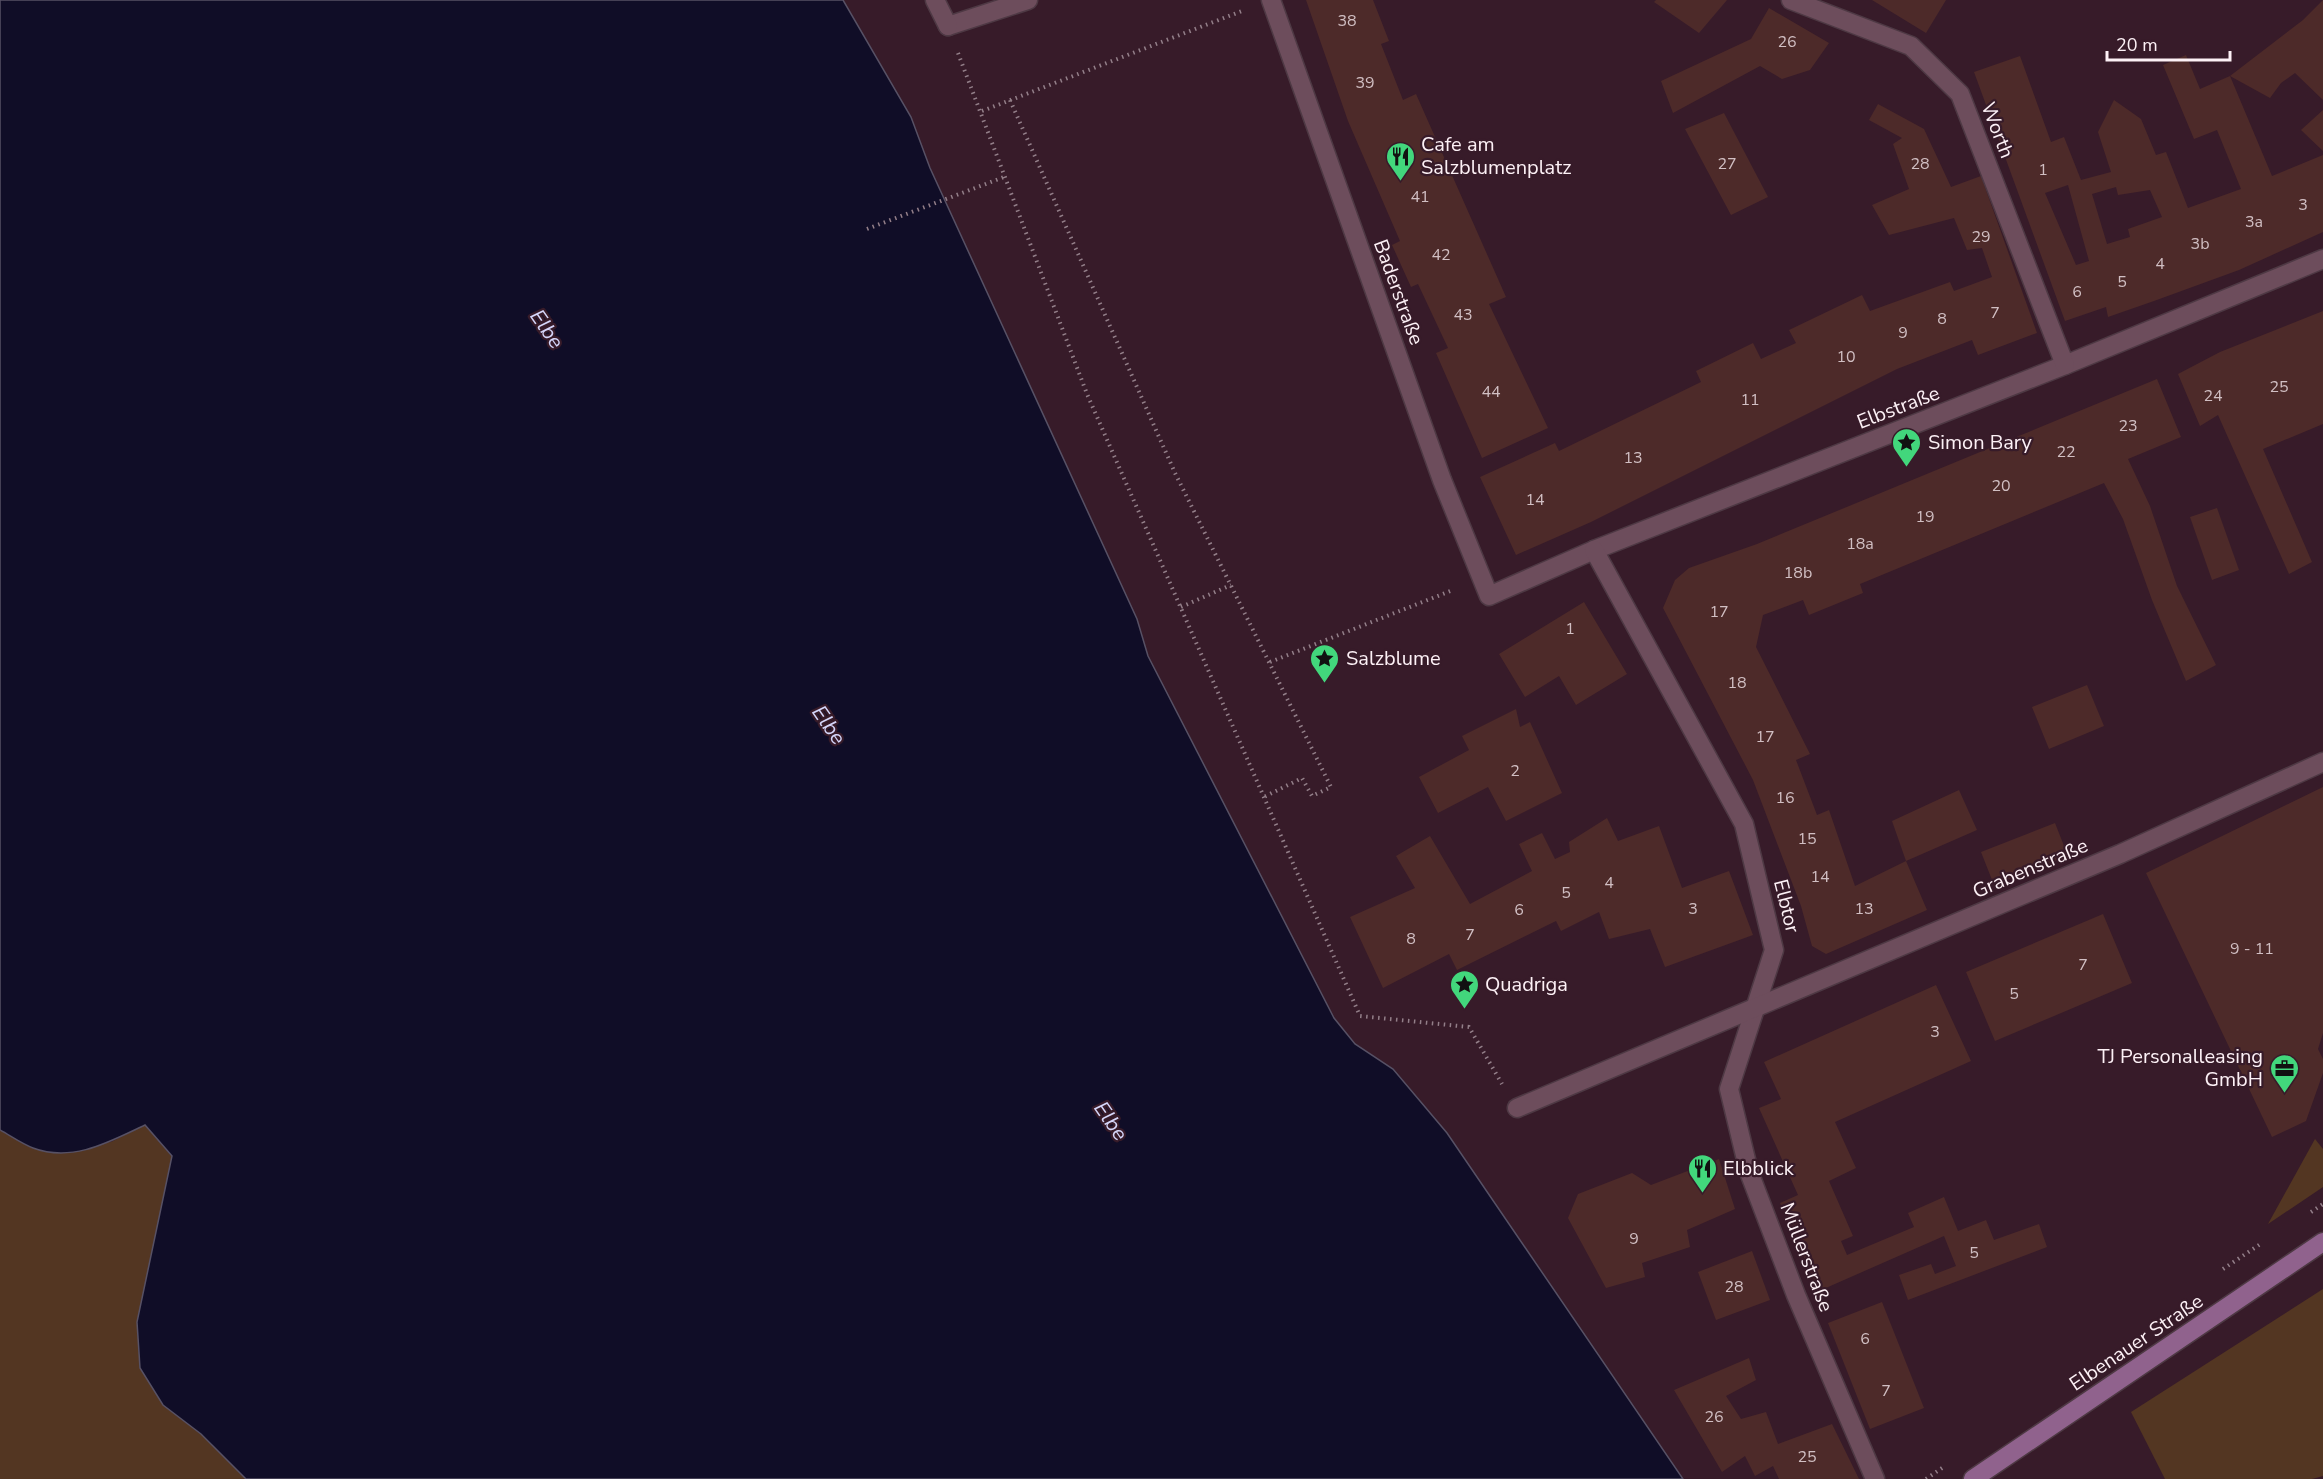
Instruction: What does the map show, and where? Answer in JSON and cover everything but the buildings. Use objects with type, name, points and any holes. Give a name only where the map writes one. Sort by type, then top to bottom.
[{"type":"street","points":[[935,0],[948,26],[1028,0]]},
{"type":"street","name":"Baderstraße","points":[[1271,0],[1443,480],[1489,596]]},
{"type":"street","name":"Worth","points":[[1791,0],[1911,46],[1960,94],[2065,365]]},
{"type":"street","name":"Elbstraße","points":[[1489,596],[1594,550],[2065,365],[2323,259]]},
{"type":"street","name":"Elbtor","points":[[1594,550],[1744,824],[1774,950],[1753,1010]]},
{"type":"street","name":"Grabenstraße","points":[[1753,1010],[2120,854],[2323,762]]},
{"type":"street","points":[[1516,1108],[1753,1010]]},
{"type":"street","name":"Müllerstraße","points":[[1753,1010],[1729,1089],[1749,1172],[1796,1295],[1875,1479]]},
{"type":"street","name":"Elbenauer Straße","points":[[1973,1479],[2323,1242]]},
{"type":"path","points":[[982,111],[1246,9]]},
{"type":"path","points":[[948,26],[1087,394],[1360,1016],[1469,1027],[1516,1108]]},
{"type":"path","points":[[1010,100],[1175,473],[1270,662],[1318,765],[1331,787],[1312,796],[1302,778],[1264,797]]},
{"type":"path","points":[[867,229],[1004,177]]},
{"type":"path","points":[[1270,662],[1482,579]]},
{"type":"path","points":[[1180,607],[1231,585]]},
{"type":"shaded area","points":[[145,1125],[172,1157],[137,1322],[163,1405],[201,1434],[246,1479],[0,1479],[0,1130],[34,1149],[111,1142]]},
{"type":"shaded area","points":[[2315,1139],[2323,1149],[2323,1187],[2268,1224]]},
{"type":"shaded area","points":[[2323,1289],[2323,1476],[2312,1479],[2165,1479],[2131,1412]]},
{"type":"water","name":"Elbe","points":[[0,0],[843,0],[911,117],[930,168],[1137,619],[1148,656],[1334,1018],[1355,1044],[1393,1069],[1447,1133],[1683,1479],[246,1479],[201,1434],[163,1405],[140,1368],[137,1322],[172,1156],[145,1125],[91,1148],[63,1153],[33,1148],[0,1130]]},
{"type":"place","name":"Cafe am Salzblumenplatz","points":[[1400,182]]},
{"type":"place","name":"Simon Bary","points":[[1907,468]]},
{"type":"place","name":"Salzblume","points":[[1325,684]]},
{"type":"place","name":"Quadriga","points":[[1464,1010]]},
{"type":"place","name":"TJ Personalleasing GmbH","points":[[2284,1094]]},
{"type":"place","name":"Elbblick","points":[[1702,1194]]}]
